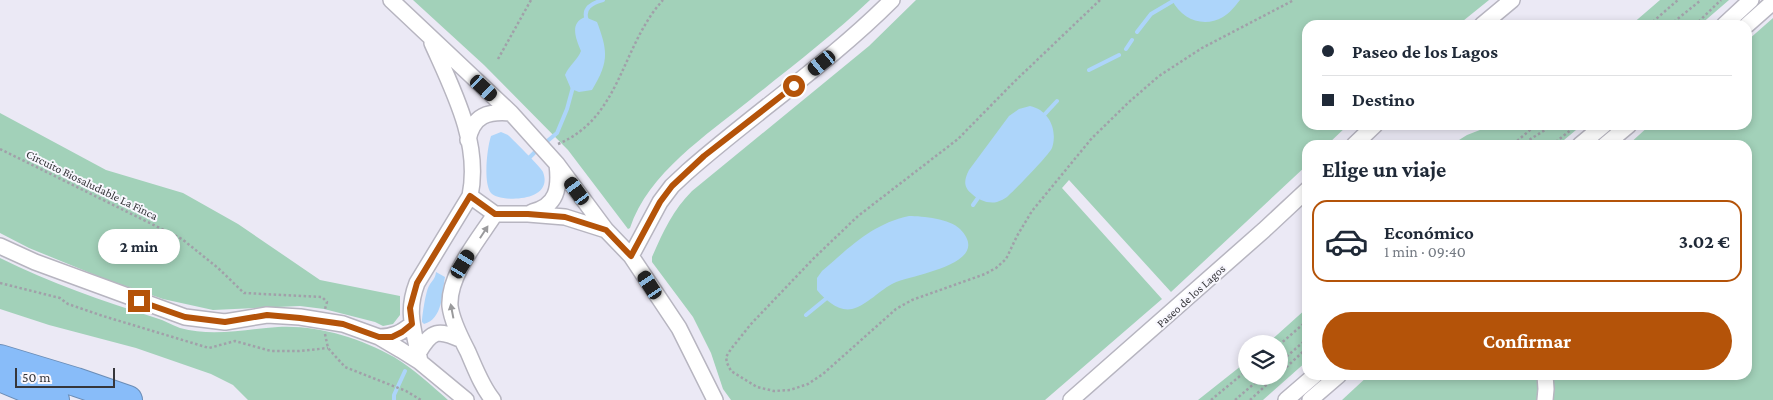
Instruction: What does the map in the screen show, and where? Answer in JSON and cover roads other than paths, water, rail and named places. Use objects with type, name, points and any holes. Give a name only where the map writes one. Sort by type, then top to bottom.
[{"type":"highway","points":[[0,359],[128,400]]},
{"type":"highway","points":[[0,377],[55,400]]},
{"type":"street","points":[[391,0],[511,113],[557,164],[606,230],[631,256],[678,328],[716,400]]},
{"type":"street","points":[[631,256],[660,202],[686,172],[836,52],[892,0]]},
{"type":"street","points":[[1488,20],[1512,0]]},
{"type":"street","points":[[1729,20],[1751,0]]},
{"type":"street","points":[[1752,21],[1773,2]]},
{"type":"street","points":[[419,357],[410,308],[417,283],[470,196],[474,180],[473,164],[464,120],[430,37]]},
{"type":"street","points":[[468,140],[470,131],[479,119],[486,114],[496,112],[511,113]]},
{"type":"street","points":[[1359,140],[1370,130]]},
{"type":"street","points":[[1586,140],[1598,130]]},
{"type":"street","points":[[1612,140],[1623,130]]},
{"type":"street","points":[[528,214],[549,205],[553,199],[558,188],[557,164]]},
{"type":"street","name":"Paseo de los Lagos","points":[[1071,400],[1302,194]]},
{"type":"street","points":[[470,196],[495,214],[565,217],[606,230]]},
{"type":"street","points":[[494,400],[483,383],[462,340],[450,305],[454,280],[495,214]]},
{"type":"street","points":[[0,246],[35,262],[185,317],[225,322],[267,315],[343,324],[379,337],[419,357],[464,399],[476,392],[483,383]]},
{"type":"street","points":[[379,337],[392,337],[412,324]]},
{"type":"street","points":[[419,357],[428,337],[434,334],[442,332],[462,340]]},
{"type":"street","points":[[1286,400],[1309,380]]},
{"type":"street","points":[[1310,400],[1333,380]]},
{"type":"street","points":[[1545,380],[1545,400]]},
{"type":"water","points":[[1172,0],[1240,0],[1226,15],[1216,20],[1201,22],[1182,13]]},
{"type":"water","points":[[585,17],[597,22],[605,49],[605,56],[602,72],[592,90],[579,92],[571,89],[565,75],[581,51],[575,27]]},
{"type":"water","points":[[1030,106],[1037,108],[1047,116],[1054,134],[1052,148],[1024,181],[1007,197],[994,202],[987,202],[977,198],[966,186],[965,180],[969,170],[1009,116],[1019,109]]},
{"type":"water","points":[[501,132],[508,135],[543,172],[544,182],[541,190],[533,195],[513,199],[495,196],[491,193],[486,174],[488,149],[491,136]]},
{"type":"water","points":[[909,216],[936,219],[956,226],[968,241],[967,251],[959,259],[947,266],[894,283],[863,305],[852,309],[842,309],[824,298],[817,290],[817,278],[822,271],[862,237],[884,225]]},
{"type":"water","points":[[436,272],[445,277],[442,298],[435,317],[424,324],[422,319],[424,303]]},
{"type":"waterway","points":[[587,21],[587,9],[603,0]]},
{"type":"waterway","points":[[1137,32],[1151,14],[1173,1]]},
{"type":"waterway","points":[[1126,49],[1132,40]]},
{"type":"waterway","points":[[1089,70],[1119,55]]},
{"type":"waterway","points":[[545,143],[557,133],[567,109],[573,87]]},
{"type":"waterway","points":[[1044,115],[1057,101]]},
{"type":"waterway","points":[[526,161],[537,150]]},
{"type":"waterway","points":[[973,205],[980,195]]},
{"type":"waterway","points":[[806,315],[828,297]]},
{"type":"waterway","points":[[394,400],[394,395],[405,371]]}]
